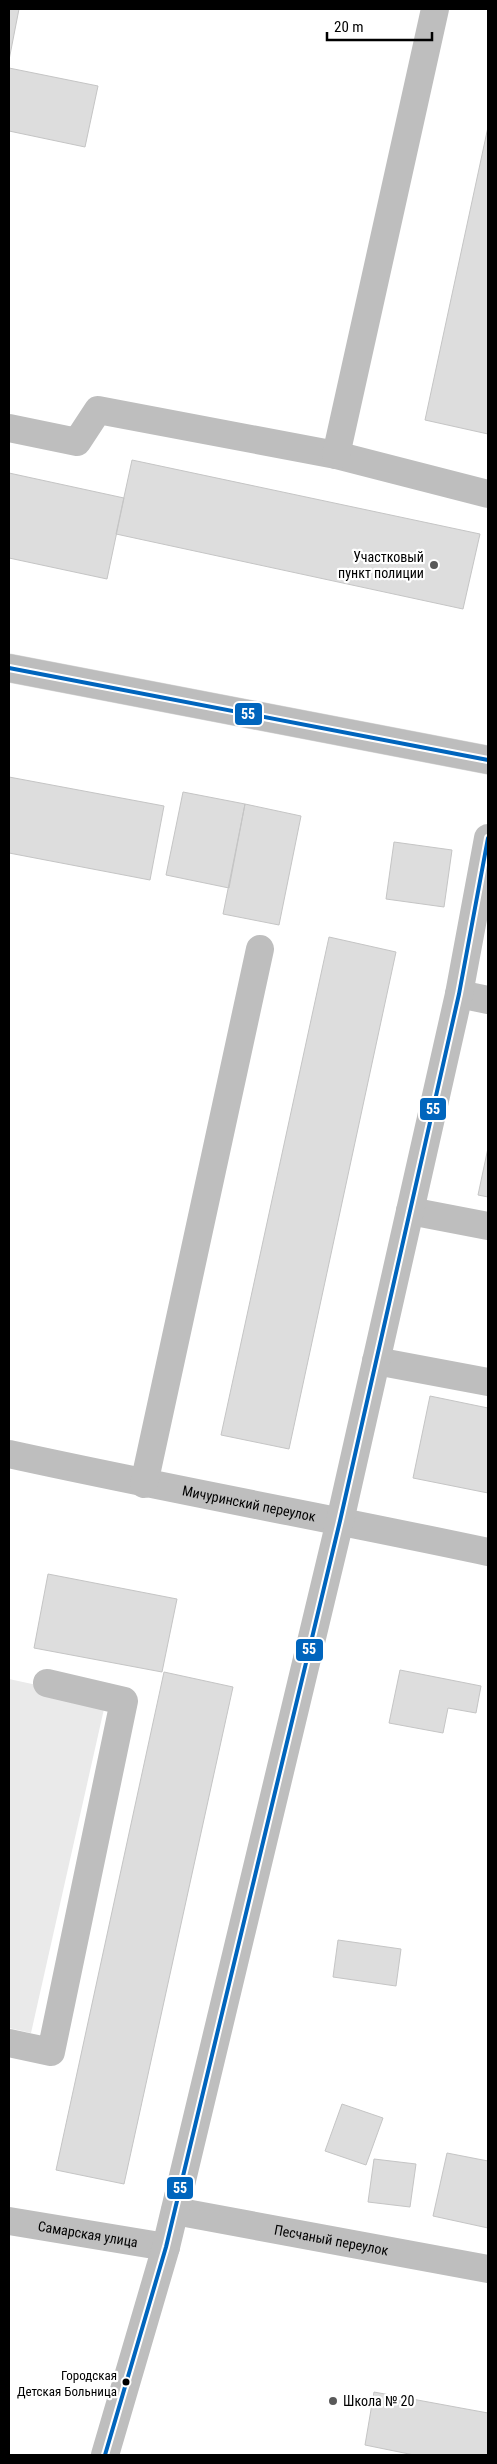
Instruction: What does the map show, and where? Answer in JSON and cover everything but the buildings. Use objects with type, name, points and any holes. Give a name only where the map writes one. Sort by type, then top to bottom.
[{"type":"main road","points":[[9,668],[488,760]]},
{"type":"street","points":[[336,455],[435,9]]},
{"type":"street","points":[[9,428],[77,442],[98,410],[336,455],[488,494]]},
{"type":"street","points":[[104,2455],[166,2247],[340,1521],[460,994],[488,838]]},
{"type":"street","points":[[144,1484],[260,949]]},
{"type":"street","points":[[460,994],[488,1000]]},
{"type":"street","points":[[410,1212],[488,1226]]},
{"type":"street","points":[[376,1361],[488,1382]]},
{"type":"street","name":"Мичуринский переулок","points":[[9,1454],[144,1484],[340,1521],[488,1552]]},
{"type":"street","points":[[9,2043],[51,2052],[124,1701],[47,1684]]},
{"type":"street","name":"Песчаный переулок","points":[[174,2211],[488,2269]]},
{"type":"street","name":"Самарская улица","points":[[9,2221],[166,2247]]},
{"type":"shaded area","points":[[9,1679],[106,1700],[31,2033],[9,2028]]},
{"type":"transit line","name":"55","points":[[9,668],[488,760]]},
{"type":"transit line","name":"55","points":[[105,2455],[166,2247],[340,1521],[459,994],[488,838]]},
{"type":"place","name":"Участковый пункт полиции","points":[[434,565]]},
{"type":"place","name":"Городская Детская Больница","points":[[126,2382]]},
{"type":"place","name":"Школа № 20","points":[[333,2401]]}]
